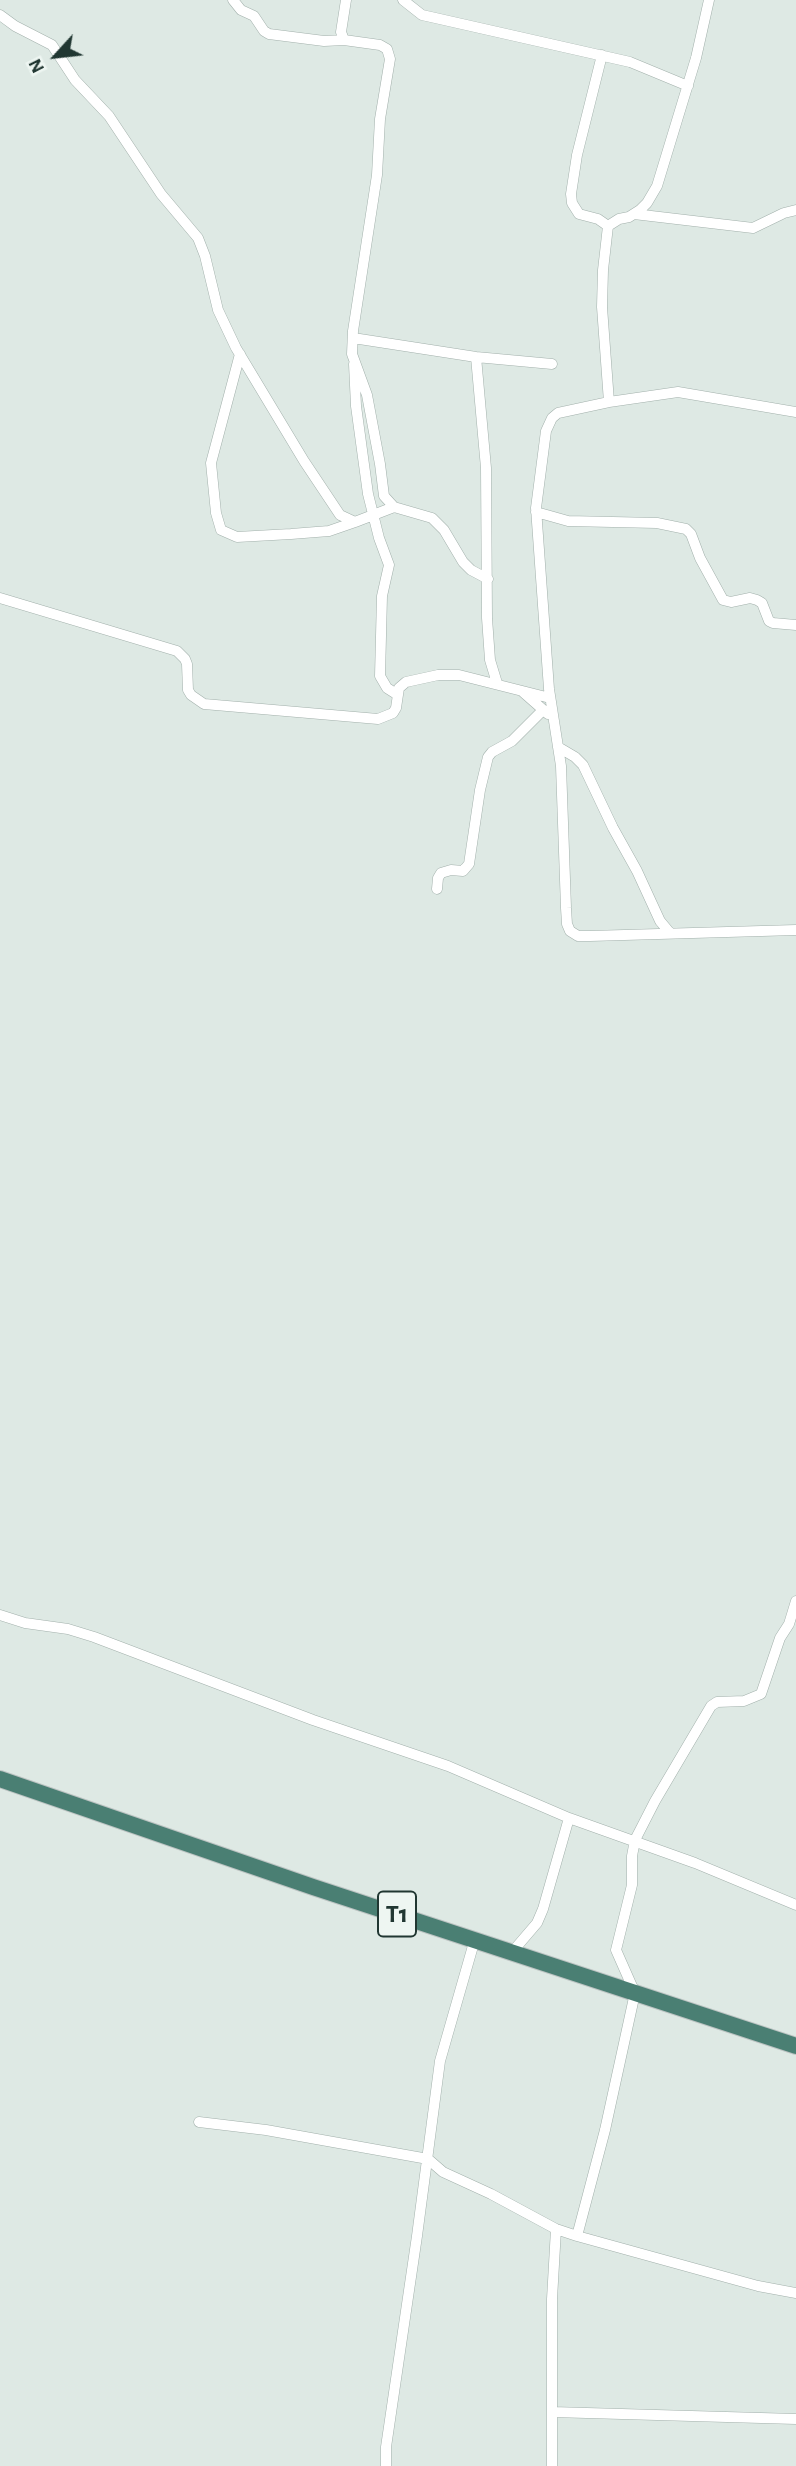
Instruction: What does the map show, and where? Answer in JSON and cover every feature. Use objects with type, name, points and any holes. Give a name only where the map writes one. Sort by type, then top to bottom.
[{"type":"highway","name":"T1","points":[[0,1779],[313,1887],[796,2046]]},
{"type":"street","points":[[233,0],[241,9],[254,16],[269,34],[380,45],[387,49],[390,59],[380,119],[377,175],[353,338],[356,405],[364,469],[379,538],[389,565],[382,596],[380,676],[387,688],[398,695]]},
{"type":"street","points":[[344,40],[341,32],[346,0]]},
{"type":"street","points":[[403,0],[422,15],[431,18],[630,62],[688,86]]},
{"type":"street","points":[[608,226],[634,214],[647,203],[657,186],[688,86],[709,0]]},
{"type":"street","points":[[0,15],[52,45],[75,80],[109,116],[161,194],[198,238],[218,310],[240,354],[326,496],[340,515],[355,522]]},
{"type":"street","points":[[602,55],[570,194],[579,214],[597,219],[608,226]]},
{"type":"street","points":[[634,214],[753,228],[796,210]]},
{"type":"street","points":[[608,226],[602,307],[609,402]]},
{"type":"street","points":[[353,338],[476,357],[552,364]]},
{"type":"street","points":[[240,354],[211,463],[216,513],[221,530],[237,537],[329,531],[394,507]]},
{"type":"street","points":[[476,357],[486,468],[487,618],[490,660],[497,683]]},
{"type":"street","points":[[354,360],[367,395],[384,496],[394,507],[432,518],[444,530],[463,562],[471,570],[488,579]]},
{"type":"street","points":[[796,412],[678,392],[609,402],[558,414],[552,418],[546,431],[536,512],[550,698],[561,766],[566,908],[570,931],[578,936],[590,936],[796,930]]},
{"type":"street","points":[[536,512],[568,521],[657,523],[686,528],[691,534],[699,558],[723,600],[757,600],[762,603],[766,616],[772,623],[796,625]]},
{"type":"street","points":[[0,598],[177,651],[182,654],[187,664],[188,690],[204,704],[378,719],[393,713],[399,688],[406,682],[459,675],[550,698]]},
{"type":"street","points":[[521,690],[554,719]]},
{"type":"street","points":[[437,889],[441,873],[463,871],[469,864],[480,790],[488,757],[512,741],[543,710]]},
{"type":"street","points":[[558,747],[583,765],[613,828],[638,871],[660,921],[670,933]]},
{"type":"street","points":[[577,2236],[605,2130],[635,1993],[616,1950],[633,1878],[632,1856],[635,1840],[654,1801],[711,1706],[717,1702],[744,1701],[761,1694],[796,1601]]},
{"type":"street","points":[[0,1615],[94,1637],[313,1720],[448,1766],[569,1818],[635,1840],[796,1905]]},
{"type":"street","points":[[513,1951],[537,1923],[544,1909],[569,1818]]},
{"type":"street","points":[[386,2466],[386,2447],[440,2060],[475,1939]]},
{"type":"street","points":[[199,2122],[266,2130],[428,2159],[439,2169],[556,2229],[758,2286],[796,2293]]},
{"type":"street","points":[[552,2466],[552,2299],[556,2229]]},
{"type":"street","points":[[552,2412],[796,2419]]}]
